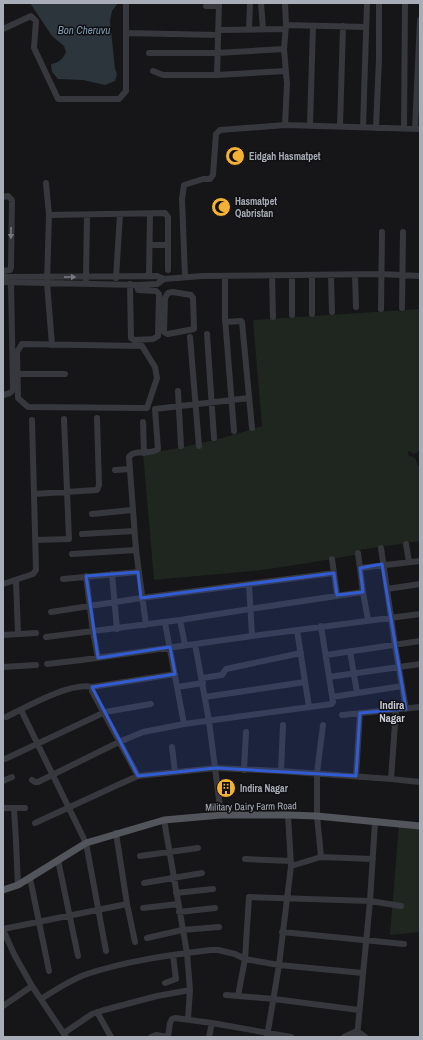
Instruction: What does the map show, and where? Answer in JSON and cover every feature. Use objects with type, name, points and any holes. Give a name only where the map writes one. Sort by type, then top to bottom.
[{"type":"main road","name":"Military Dairy Farm Road","points":[[3,890],[8,890],[18,885],[86,843],[164,820],[220,815],[288,815],[317,816],[420,826]]},
{"type":"street","points":[[3,29],[31,16],[36,21],[34,48],[58,99],[119,99],[126,91],[126,3]]},
{"type":"street","points":[[249,29],[250,3]]},
{"type":"street","points":[[261,3],[263,29]]},
{"type":"street","points":[[285,3],[286,27],[284,48],[287,84],[285,125]]},
{"type":"street","points":[[363,127],[367,3]]},
{"type":"street","points":[[376,128],[379,59],[379,3]]},
{"type":"street","points":[[404,128],[405,3]]},
{"type":"street","points":[[206,6],[219,5],[217,75]]},
{"type":"street","points":[[185,277],[182,199],[184,185],[203,179],[210,179],[213,175],[216,134],[220,130],[232,128],[285,125],[417,129],[420,20]]},
{"type":"street","points":[[126,33],[218,33],[249,29],[313,26],[366,27]]},
{"type":"street","points":[[310,126],[313,26]]},
{"type":"street","points":[[340,126],[343,26]]},
{"type":"street","points":[[149,53],[217,53],[284,48]]},
{"type":"street","points":[[153,71],[163,76],[286,71]]},
{"type":"street","points":[[46,183],[49,215],[47,280],[52,345]]},
{"type":"street","points":[[3,197],[8,196],[12,200],[11,267],[10,270],[3,271]]},
{"type":"street","points":[[49,215],[165,213],[168,217],[168,270]]},
{"type":"street","points":[[116,284],[120,214]]},
{"type":"street","points":[[149,276],[150,214]]},
{"type":"street","points":[[86,280],[87,215]]},
{"type":"street","points":[[381,309],[382,232]]},
{"type":"street","points":[[402,308],[403,232]]},
{"type":"street","points":[[150,245],[168,245]]},
{"type":"street","points":[[332,275],[332,312]]},
{"type":"street","points":[[355,275],[356,307]]},
{"type":"street","points":[[3,282],[86,280],[116,276],[157,276],[164,279]]},
{"type":"street","points":[[86,280],[116,284],[157,284],[164,279],[202,276],[420,276]]},
{"type":"street","points":[[272,276],[273,317]]},
{"type":"street","points":[[292,276],[292,315]]},
{"type":"street","points":[[312,276],[312,314]]},
{"type":"street","points":[[3,277],[47,280]]},
{"type":"street","points":[[225,277],[226,322],[234,431]]},
{"type":"street","points":[[172,278],[173,292]]},
{"type":"street","points":[[3,395],[10,393],[13,390],[11,282]]},
{"type":"street","points":[[130,284],[131,338],[134,340],[155,339],[158,336],[159,294],[156,291],[138,290],[137,284]]},
{"type":"street","points":[[3,290],[11,290]]},
{"type":"street","points":[[173,292],[191,295],[193,298],[194,329],[168,334],[164,332],[165,298],[168,293],[173,292]]},
{"type":"street","points":[[226,322],[241,321],[242,323],[252,428]]},
{"type":"street","points":[[207,334],[214,438]]},
{"type":"street","points":[[190,337],[199,446]]},
{"type":"street","points":[[22,344],[52,345],[142,346],[155,367],[157,378],[147,408],[28,407],[18,398],[17,352],[22,344]]},
{"type":"street","points":[[17,374],[65,374]]},
{"type":"street","points":[[178,391],[181,446]]},
{"type":"street","points":[[146,625],[138,572],[129,457],[131,455],[154,452],[158,449],[155,409],[249,398]]},
{"type":"street","points":[[34,494],[94,491],[98,488],[97,418]]},
{"type":"street","points":[[36,540],[69,539],[64,419]]},
{"type":"street","points":[[3,584],[33,574],[36,570],[32,420]]},
{"type":"street","points":[[143,422],[144,453]]},
{"type":"street","points":[[115,470],[130,469]]},
{"type":"street","points":[[92,514],[132,510]]},
{"type":"street","points":[[82,534],[134,531]]},
{"type":"street","points":[[406,544],[409,562]]},
{"type":"street","points":[[381,548],[390,617],[406,709]]},
{"type":"street","points":[[72,554],[136,550]]},
{"type":"street","points":[[358,553],[368,620]]},
{"type":"street","points":[[332,560],[337,595]]},
{"type":"street","points":[[360,568],[382,564],[420,561]]},
{"type":"street","points":[[63,579],[138,572]]},
{"type":"street","points":[[51,612],[141,598],[334,573]]},
{"type":"street","points":[[112,574],[117,629]]},
{"type":"street","points":[[86,576],[98,658]]},
{"type":"street","points":[[16,580],[18,634]]},
{"type":"street","points":[[249,584],[252,636]]},
{"type":"street","points":[[387,589],[420,584]]},
{"type":"street","points":[[46,637],[165,623],[363,592]]},
{"type":"street","points":[[46,664],[321,626],[420,614]]},
{"type":"street","points":[[180,620],[185,645]]},
{"type":"street","points":[[165,623],[184,724]]},
{"type":"street","points":[[32,780],[38,782],[119,742],[143,732],[184,724],[332,704],[333,702],[321,626]]},
{"type":"street","points":[[297,630],[309,707]]},
{"type":"street","points":[[3,635],[36,633]]},
{"type":"street","points":[[326,654],[420,642]]},
{"type":"street","points":[[195,644],[216,768],[220,815]]},
{"type":"street","points":[[350,651],[357,693]]},
{"type":"street","points":[[177,687],[223,675],[226,669],[301,653]]},
{"type":"street","points":[[3,667],[36,664]]},
{"type":"street","points":[[329,677],[420,664]]},
{"type":"street","points":[[6,717],[68,689],[174,674]]},
{"type":"street","points":[[205,697],[305,682]]},
{"type":"street","points":[[92,686],[92,691],[105,712],[119,742],[138,776]]},
{"type":"street","points":[[332,697],[402,686]]},
{"type":"street","points":[[5,759],[38,745],[105,712],[151,704]]},
{"type":"street","points":[[342,715],[420,707]]},
{"type":"street","points":[[21,710],[86,843],[106,951]]},
{"type":"street","points":[[391,779],[396,710]]},
{"type":"street","points":[[356,776],[360,713]]},
{"type":"street","points":[[281,771],[283,725]]},
{"type":"street","points":[[321,857],[317,816],[317,774],[323,725]]},
{"type":"street","points":[[244,770],[246,732]]},
{"type":"street","points":[[172,746],[175,772]]},
{"type":"street","points":[[35,823],[138,776],[175,772],[216,768],[356,776],[420,782]]},
{"type":"street","points":[[3,781],[12,777]]},
{"type":"street","points":[[3,808],[25,808]]},
{"type":"street","points":[[14,809],[18,885]]},
{"type":"street","points":[[268,1035],[279,966],[291,864],[288,815]]},
{"type":"street","points":[[164,820],[187,953],[190,990],[188,1019]]},
{"type":"street","points":[[357,1034],[370,901],[375,822]]},
{"type":"street","points":[[116,833],[127,904],[135,942]]},
{"type":"street","points":[[140,856],[198,848]]},
{"type":"street","points":[[246,859],[291,864],[321,857],[373,860]]},
{"type":"street","points":[[58,860],[78,956]]},
{"type":"street","points":[[144,883],[202,873]]},
{"type":"street","points":[[30,878],[49,971]]},
{"type":"street","points":[[176,893],[213,889]]},
{"type":"street","points":[[238,996],[245,958],[249,897],[370,901],[401,906]]},
{"type":"street","points":[[127,904],[3,930],[14,956],[65,1035],[92,1014],[97,1012],[157,996],[190,990]]},
{"type":"street","points":[[143,908],[178,904]]},
{"type":"street","points":[[179,912],[215,908]]},
{"type":"street","points":[[147,938],[182,930],[219,926]]},
{"type":"street","points":[[282,932],[404,944]]},
{"type":"street","points":[[41,999],[63,985],[83,975],[123,964],[172,955],[218,950],[279,966],[363,972]]},
{"type":"street","points":[[165,982],[176,979],[172,955]]},
{"type":"street","points":[[3,1006],[32,986]]},
{"type":"street","points":[[226,995],[274,999],[359,1010]]},
{"type":"street","points":[[97,1012],[111,1037]]},
{"type":"street","points":[[151,1037],[152,1035],[156,1035],[168,1037],[170,1023],[172,1020],[188,1019],[268,1035],[291,1037]]},
{"type":"street","points":[[209,1037],[212,1023]]},
{"type":"street","points":[[344,1037],[357,1034],[365,1037]]},
{"type":"highlighted area","points":[[382,564],[406,709],[360,713],[356,776],[216,768],[138,776],[92,687],[175,674],[170,647],[98,658],[86,576],[138,572],[141,598],[334,573],[337,595],[363,592],[360,568]]},
{"type":"shaded area","points":[[420,309],[420,449],[417,453],[413,454],[410,451],[408,452],[408,455],[415,458],[418,466],[420,466],[420,541],[359,550],[355,555],[273,568],[154,580],[143,453],[174,449],[233,435],[262,426],[253,320]]},
{"type":"shaded area","points":[[399,824],[420,827],[420,932],[390,935]]},
{"type":"water","name":"Bon Cheruvu","points":[[30,3],[118,3],[112,11],[110,21],[115,69],[117,74],[115,81],[105,85],[83,80],[58,79],[52,72],[51,64],[58,62],[64,57],[66,52],[64,46],[52,36]]},
{"type":"place","name":"Eidgah Hasmatpet","points":[[235,156]]},
{"type":"place","name":"Hasmatpet Qabristan","points":[[221,207]]},
{"type":"place","name":"Indira Nagar","points":[[226,788]]},
{"type":"district","name":"Indira Nagar","points":[[392,711]]}]
